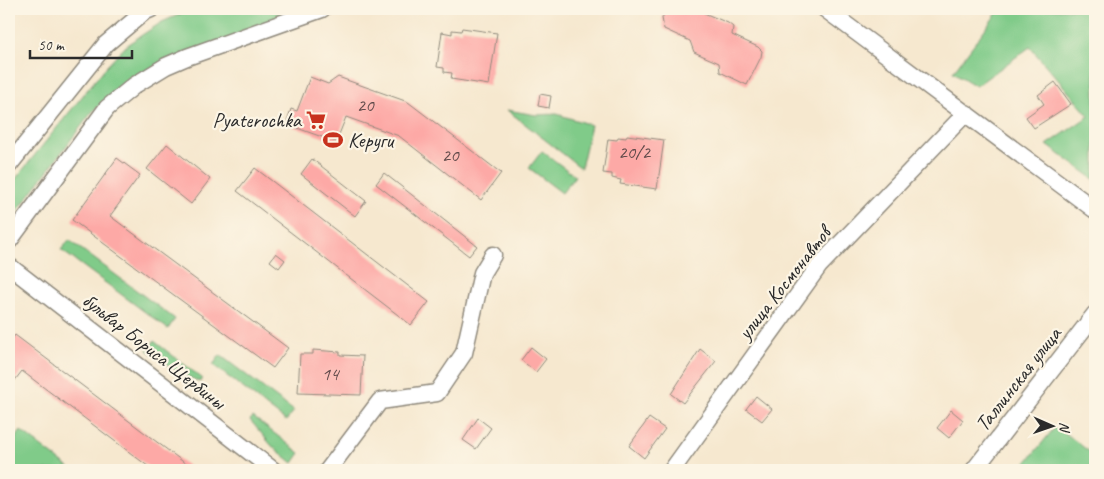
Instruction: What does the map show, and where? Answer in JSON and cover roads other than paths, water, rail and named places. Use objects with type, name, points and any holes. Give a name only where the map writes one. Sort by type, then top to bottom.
[{"type":"street","points":[[9,165],[106,44],[144,12],[151,9]]},
{"type":"street","points":[[9,241],[107,108],[135,85],[166,66],[187,57],[322,9]]},
{"type":"street","points":[[825,9],[1095,210]]},
{"type":"street","name":"улица Космонавтов","points":[[672,470],[819,266],[966,113]]},
{"type":"street","points":[[328,470],[380,401],[437,393],[464,353],[482,273],[493,255]]},
{"type":"street","name":"бульвар Бориса Щербины","points":[[9,266],[273,470]]},
{"type":"street","name":"Таллинская улица","points":[[974,470],[1095,314]]},
{"type":"place","name":"Pyaterochka","points":[[316,120]]},
{"type":"place","name":"Керуги","points":[[333,140]]}]
